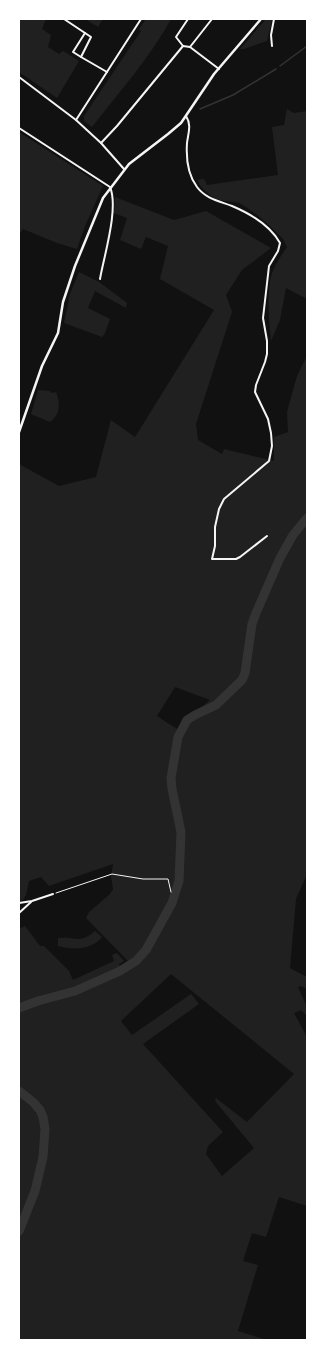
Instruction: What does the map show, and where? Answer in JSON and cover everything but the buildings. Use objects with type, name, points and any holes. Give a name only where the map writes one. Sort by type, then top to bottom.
[{"type":"street","points":[[64,19],[91,37],[80,57]]},
{"type":"street","points":[[76,120],[141,19]]},
{"type":"street","points":[[188,19],[176,37],[183,46],[190,47],[219,69]]},
{"type":"street","points":[[190,47],[212,19]]},
{"type":"street","points":[[19,432],[42,366],[58,333],[63,302],[75,266],[103,198],[124,169],[133,160],[176,128],[186,116],[204,87],[260,19]]},
{"type":"street","points":[[272,46],[271,35],[274,19]]},
{"type":"street","points":[[85,33],[73,52],[107,72]]},
{"type":"street","points":[[101,143],[117,126],[183,46]]},
{"type":"street","points":[[19,77],[76,120],[101,143],[124,169]]},
{"type":"street","points":[[186,116],[190,124],[187,143],[187,161],[197,187],[204,195],[233,206],[257,219],[274,233],[280,243],[278,251],[269,266],[263,318],[266,331],[267,354],[266,362],[256,385],[255,392],[268,419],[271,433],[272,446],[269,461],[224,499],[219,509],[215,527],[215,546],[212,559],[236,559],[267,536]]},
{"type":"street","points":[[19,128],[110,188],[112,193],[112,214],[100,279]]},
{"type":"street","points":[[19,903],[32,901],[53,894]]},
{"type":"street","points":[[19,913],[32,901]]},
{"type":"path","points":[[53,894],[112,874],[143,879],[168,878],[171,892]]},
{"type":"shaded area","points":[[19,19],[46,19],[42,29],[51,35],[48,47],[59,54],[63,51],[79,61],[57,98],[19,72]]},
{"type":"shaded area","points":[[85,19],[103,19],[98,27]]},
{"type":"shaded area","points":[[146,19],[171,19],[143,62],[92,127],[84,121],[84,116],[141,31],[139,29]]},
{"type":"shaded area","points":[[266,19],[272,19],[267,41],[240,49]]},
{"type":"shaded area","points":[[287,109],[294,113],[307,111],[307,299],[286,288],[280,320],[271,341],[268,304],[270,281],[274,268],[287,247],[279,235],[249,209],[239,203],[222,201],[213,197],[197,180],[204,179],[207,185],[278,175],[272,127],[284,125]]},
{"type":"shaded area","points":[[19,132],[103,186],[85,226],[77,249],[57,243],[23,229],[19,234]]},
{"type":"shaded area","points":[[115,197],[174,220],[206,211],[271,248],[242,270],[226,295],[232,312],[196,424],[198,440],[222,454],[224,449],[274,461],[274,437],[288,432],[287,412],[297,376],[307,356],[307,874],[296,899],[290,968],[307,977],[307,989],[301,986],[298,987],[307,1007],[307,1016],[301,1010],[294,1013],[307,1037],[307,1206],[279,1197],[266,1237],[252,1233],[243,1261],[258,1265],[238,1331],[267,1340],[19,1340],[19,929],[25,926],[40,946],[44,946],[69,971],[73,980],[114,961],[112,955],[117,953],[124,961],[119,964],[120,966],[128,961],[86,918],[89,912],[110,894],[113,889],[111,877],[113,864],[49,886],[41,877],[29,881],[26,895],[23,900],[19,901],[19,464],[59,486],[96,477],[111,420],[135,437],[214,310],[160,279],[168,246],[146,237],[141,249],[120,240],[127,218],[114,213]],"holes":[[[175,687],[210,700],[177,729],[157,716]],[[171,974],[294,1074],[247,1122],[216,1098],[215,1101],[254,1148],[222,1176],[206,1154],[208,1146],[223,1132],[143,1044],[199,1004],[191,994],[132,1035],[121,1021]]]},
{"type":"shaded area","points":[[79,272],[99,282],[127,303],[126,308],[95,291],[88,308],[110,319],[102,337],[64,323],[70,294]]},
{"type":"shaded area","points":[[38,390],[50,391],[51,393],[56,392],[59,408],[54,419],[50,422],[31,414]]},
{"type":"shaded area","points":[[95,931],[102,937],[88,947],[70,948],[58,946],[58,938],[64,937],[80,939]]},
{"type":"waterway","points":[[280,66],[307,46]]},
{"type":"waterway","points":[[200,109],[233,95],[276,69]]},
{"type":"waterway","points":[[19,1008],[75,991],[120,971],[136,961],[146,950],[172,903],[179,881],[181,832],[171,778],[178,737],[187,720],[216,705],[242,680],[245,673],[252,624],[256,613],[280,558],[293,535],[307,518]]},
{"type":"waterway","points":[[19,1091],[33,1102],[40,1110],[45,1129],[43,1157],[35,1191],[19,1231]]}]
